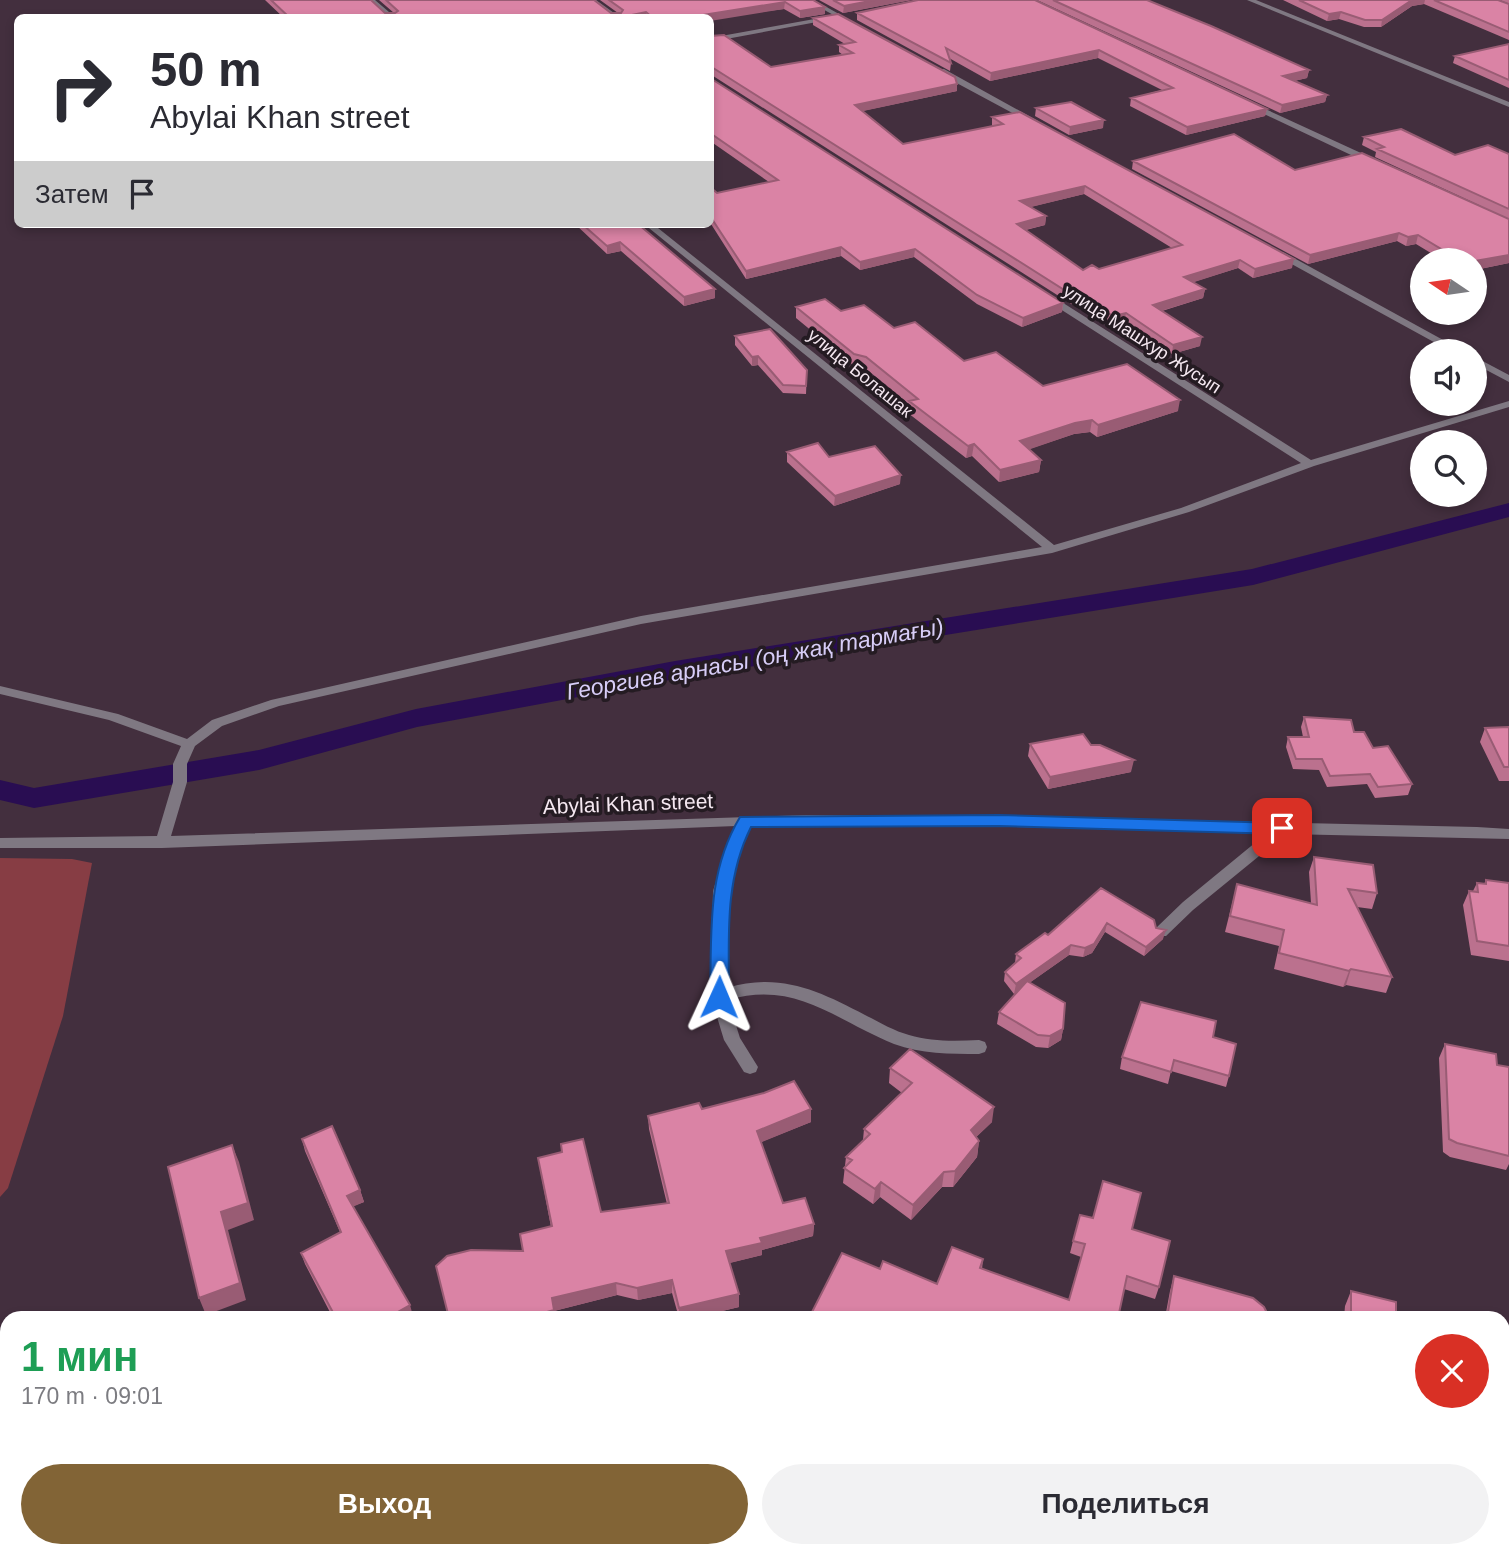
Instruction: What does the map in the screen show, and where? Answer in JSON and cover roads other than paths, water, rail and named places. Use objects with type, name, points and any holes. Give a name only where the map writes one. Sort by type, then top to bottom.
[{"type":"street","points":[[371,0],[388,14]]},
{"type":"street","points":[[592,0],[612,14]]},
{"type":"street","points":[[809,0],[867,31]]},
{"type":"street","points":[[1250,0],[1509,105]]},
{"type":"street","points":[[714,39],[856,15]]},
{"type":"street","points":[[927,64],[1048,129]]},
{"type":"street","points":[[1238,99],[1381,166]]},
{"type":"street","name":"улица Болашак","points":[[653,228],[1052,549]]},
{"type":"street","points":[[1267,247],[1436,339]]},
{"type":"street","name":"улица Машхур Жусып","points":[[1042,293],[1310,464]]},
{"type":"street","points":[[1487,367],[1509,379]]},
{"type":"street","points":[[162,843],[180,782],[180,764],[189,744],[217,723],[276,703],[616,626],[1052,549],[1185,510],[1310,464],[1509,404]]},
{"type":"street","points":[[0,690],[113,717],[189,744]]},
{"type":"street","points":[[746,821],[734,845],[721,891],[719,997],[732,1040],[750,1067]]},
{"type":"street","name":"Abylai Khan street","points":[[0,843],[162,843],[746,821],[999,821],[1443,830],[1509,834]]},
{"type":"street","points":[[1161,932],[1188,906],[1282,828]]},
{"type":"street","points":[[719,997],[740,988],[764,985],[812,994],[902,1040],[947,1048],[979,1046]]},
{"type":"waterway","name":"Георгиев арнасы (оң жақ тармағы)","points":[[0,790],[34,798],[259,760],[416,718],[675,670],[1253,577],[1509,510]]}]
